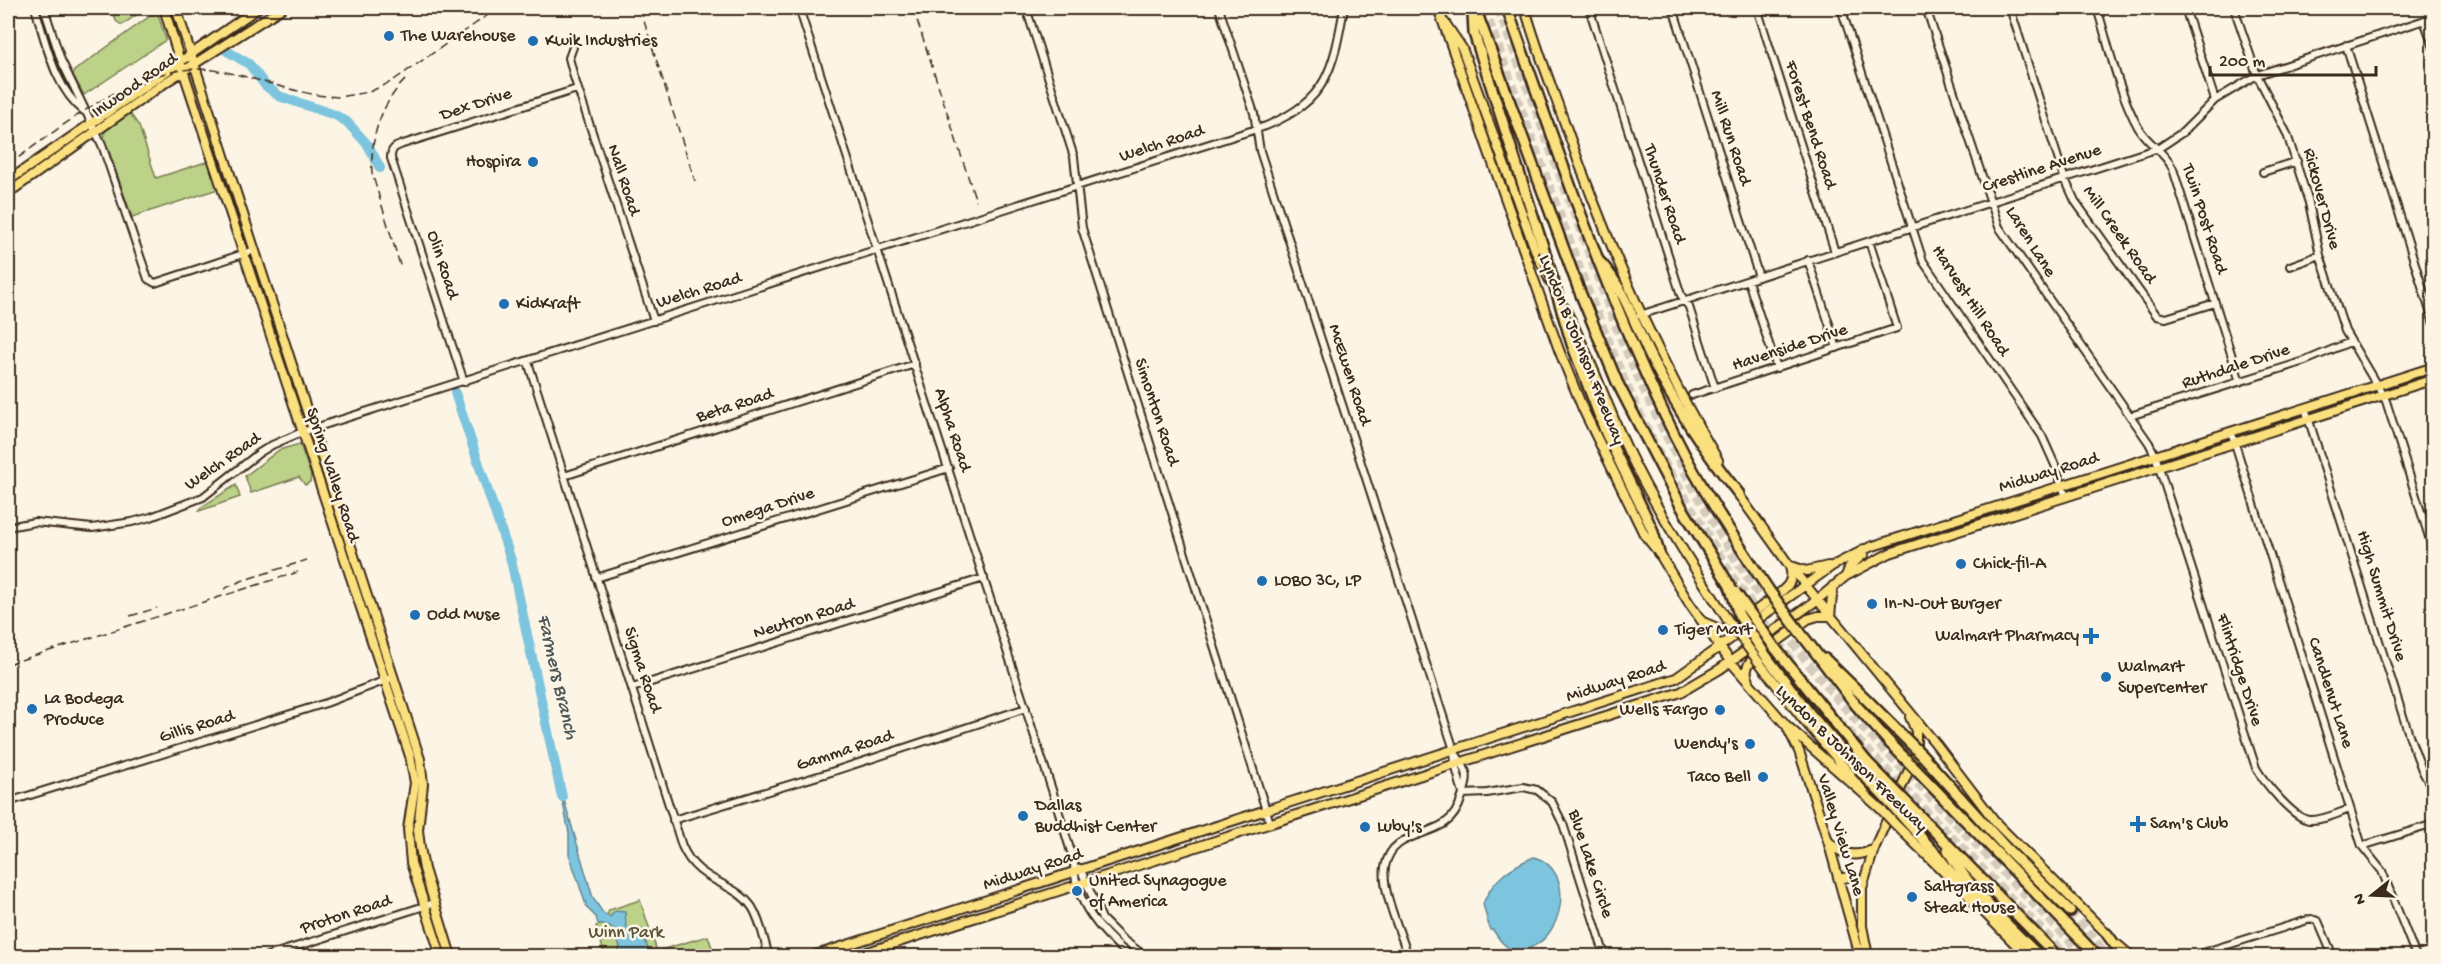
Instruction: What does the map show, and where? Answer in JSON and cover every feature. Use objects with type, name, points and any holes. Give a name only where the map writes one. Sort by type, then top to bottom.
[{"type":"highway","points":[[1473,8],[1474,33],[1572,344],[1606,433],[1652,529],[1659,553]]},
{"type":"highway","name":"Lyndon B Johnson Freeway","points":[[1473,8],[1579,290],[1617,382],[1676,497],[1730,585],[1775,648],[1867,762],[2056,957]]},
{"type":"highway","name":"Lyndon B Johnson Freeway","points":[[1507,8],[1630,341],[1674,436],[1754,567],[1798,631],[1889,742],[2097,957]]},
{"type":"highway","points":[[1598,258],[1612,275],[1652,359],[1687,423],[1708,457],[1738,494]]},
{"type":"highway","points":[[1730,585],[1739,615],[1762,659],[1894,813],[1937,855],[1974,902]]},
{"type":"highway","points":[[1814,650],[1835,667],[1922,755],[2007,849],[2070,911]]},
{"type":"highway","points":[[1942,840],[1955,864],[1997,914],[2039,957]]},
{"type":"highway","points":[[2107,934],[2123,957]]},
{"type":"main road","name":"Spring Valley Road","points":[[164,8],[410,756],[414,775],[408,838],[411,863],[441,957]]},
{"type":"main road","points":[[172,8],[178,11]]},
{"type":"main road","name":"Inwood Road","points":[[8,193],[95,132],[182,66],[191,54],[258,8]]},
{"type":"main road","name":"Inwood Road","points":[[8,181],[91,123],[182,66],[195,64],[282,8]]},
{"type":"main road","name":"Lyndon B Johnson Freeway","points":[[1438,8],[1494,159],[1545,313],[1583,409],[1644,534],[1659,553],[1701,622],[1730,661],[1786,725],[1881,809],[2027,957]]},
{"type":"main road","name":"Lyndon B Johnson Freeway","points":[[1525,8],[1544,69],[1591,196],[1640,315],[1682,400],[1738,494],[1805,585],[1936,744],[1997,824],[2131,957]]},
{"type":"main road","name":"Spring Valley Road","points":[[178,11],[366,588],[422,769],[423,784],[418,837],[423,867],[451,957]]},
{"type":"main road","points":[[1443,20],[1462,48],[1536,252],[1578,334],[1630,455],[1682,550],[1727,619],[1762,659],[1803,719],[1881,809]]},
{"type":"main road","points":[[222,185],[233,182]]},
{"type":"main road","name":"Midway Road","points":[[813,957],[1676,678],[1805,585],[1864,549],[2433,367]]},
{"type":"main road","name":"Midway Road","points":[[855,957],[1681,692],[1817,600],[1846,576],[1879,557],[2433,379]]},
{"type":"main road","points":[[1988,508],[1992,520]]},
{"type":"main road","points":[[1933,526],[1935,538]]},
{"type":"main road","points":[[1846,576],[1850,566],[1864,554],[1864,549]]},
{"type":"main road","points":[[1701,622],[1722,630],[1735,625],[1785,588],[1791,578],[1790,565],[1811,571],[1836,564]]},
{"type":"main road","points":[[1750,684],[1746,673],[1751,662],[1808,619],[1830,616],[1833,586]]},
{"type":"main road","points":[[355,591],[366,588]]},
{"type":"main road","points":[[1640,690],[1644,704]]},
{"type":"main road","name":"Lyndon B Johnson Freeway","points":[[1894,813],[1918,746],[1916,731],[1907,710]]},
{"type":"main road","points":[[1546,721],[1550,734]]},
{"type":"main road","name":"Valley View Lane","points":[[1786,725],[1798,751],[1863,954]]},
{"type":"main road","name":"Valley View Lane","points":[[1863,954],[1862,888],[1874,849],[1894,813]]},
{"type":"main road","points":[[1828,841],[1844,854],[1854,855],[1874,849]]},
{"type":"main road","points":[[1839,879],[1853,876],[1862,888]]},
{"type":"main road","points":[[943,915],[947,928]]},
{"type":"street","points":[[35,8],[58,75],[75,104],[85,111]]},
{"type":"street","points":[[44,8],[62,60],[102,145],[145,273],[151,282],[161,281],[255,250]]},
{"type":"street","name":"Alpha Road","points":[[799,8],[1074,861],[1096,924],[1130,957]]},
{"type":"street","name":"Simonton Road","points":[[1026,8],[1074,157],[1082,228],[1270,823]]},
{"type":"street","name":"McEwen Road","points":[[1219,8],[1257,129],[1260,150],[1454,750],[1463,794]]},
{"type":"street","name":"Welch Road","points":[[8,527],[35,522],[92,528],[151,517],[203,497],[259,453],[302,432],[1257,129],[1292,114],[1320,88],[1334,59],[1344,8]]},
{"type":"street","name":"Thunder Road","points":[[1589,8],[1681,295],[1689,307],[1715,388]]},
{"type":"street","name":"Mill Run Road","points":[[1673,8],[1759,277]]},
{"type":"street","name":"Forest Bend Road","points":[[1757,8],[1835,252]]},
{"type":"street","name":"Harvest Hill Road","points":[[1841,8],[1911,227],[1928,271],[2034,423],[2049,450],[2066,497]]},
{"type":"street","name":"Laren Lane","points":[[1926,8],[1990,202],[2004,236],[2130,416],[2155,455],[2159,467]]},
{"type":"street","name":"Mill Creek Road","points":[[2010,8],[2064,177],[2075,201],[2157,316],[2166,318],[2215,303]]},
{"type":"street","name":"Twin Post Road","points":[[2097,8],[2133,116],[2146,139],[2159,148],[2170,161],[2178,180],[2240,382]]},
{"type":"street","points":[[2185,8],[2215,99]]},
{"type":"street","name":"Rickover Drive","points":[[2234,8],[2257,75],[2288,134],[2309,203],[2320,255],[2350,342],[2383,395],[2433,553]]},
{"type":"street","name":"Crestline Avenue","points":[[1640,315],[2159,148],[2183,132],[2215,99],[2257,75],[2433,17]]},
{"type":"street","points":[[2424,20],[2433,48]]},
{"type":"street","points":[[2346,45],[2433,324]]},
{"type":"street","name":"Nall Road","points":[[573,47],[569,58],[577,89],[654,321]]},
{"type":"street","name":"Dex Drive","points":[[391,158],[393,148],[403,144],[577,89]]},
{"type":"street","name":"Olin Road","points":[[391,158],[464,382]]},
{"type":"street","points":[[2263,172],[2296,161]]},
{"type":"street","name":"Havenside Drive","points":[[1692,395],[1898,328],[1869,241]]},
{"type":"street","points":[[2290,266],[2320,255]]},
{"type":"street","points":[[1809,260],[1837,348]]},
{"type":"street","points":[[1748,281],[1777,368]]},
{"type":"street","name":"Ruthdale Drive","points":[[2130,416],[2240,382],[2350,342]]},
{"type":"street","name":"Sigma Road","points":[[528,362],[683,850],[693,865],[703,874],[738,894],[753,908],[769,957]]},
{"type":"street","name":"Beta Road","points":[[564,476],[915,364]]},
{"type":"street","name":"High Summit Drive","points":[[2305,408],[2410,738],[2433,792]]},
{"type":"street","name":"Candlenut Lane","points":[[2231,431],[2362,846],[2382,871],[2416,957]]},
{"type":"street","name":"Flintridge Drive","points":[[2159,467],[2256,768],[2262,778],[2301,818],[2318,819],[2350,809]]},
{"type":"street","name":"Omega Drive","points":[[596,578],[949,468]]},
{"type":"street","name":"Neutron Road","points":[[632,688],[984,578]]},
{"type":"street","name":"Gillis Road","points":[[8,802],[326,703],[394,677]]},
{"type":"street","name":"Gamma Road","points":[[673,820],[828,773],[1026,708]]},
{"type":"street","name":"Blue Lake Circle","points":[[1463,794],[1523,787],[1537,790],[1552,802],[1563,824],[1605,957]]},
{"type":"street","points":[[1408,957],[1386,889],[1385,866],[1395,847],[1402,840],[1447,822],[1455,813],[1463,794]]},
{"type":"street","points":[[2362,846],[2433,824]]},
{"type":"street","name":"Alpha Road","points":[[1082,883],[1108,927],[1145,957]]},
{"type":"street","name":"Proton Road","points":[[267,957],[434,903]]},
{"type":"street","points":[[2198,957],[2202,953],[2311,919],[2318,921],[2333,957]]},
{"type":"green space","points":[[112,8],[125,10],[146,8],[122,25],[116,21]]},
{"type":"green space","points":[[157,11],[166,40],[84,95],[73,75],[74,71]]},
{"type":"green space","points":[[129,112],[139,126],[156,178],[209,161],[218,189],[132,217],[104,137],[105,129]]},
{"type":"green space","points":[[300,444],[311,476],[310,482],[305,485],[299,477],[251,493],[245,476],[279,450]]},
{"type":"green space","points":[[236,485],[240,497],[199,511],[200,508]]},
{"type":"green space","name":"Winn Park","points":[[640,900],[657,951],[708,936],[715,956],[605,956],[596,926],[604,924],[609,910]]},
{"type":"water","points":[[559,783],[593,898],[603,913],[610,917],[615,911],[625,912],[626,926],[630,930],[638,928],[642,930],[650,956],[617,956],[620,946],[616,940],[617,933],[610,927],[598,924],[596,917],[587,908],[569,854],[569,833]]},
{"type":"water","points":[[1534,857],[1548,864],[1556,875],[1560,889],[1560,905],[1549,933],[1538,943],[1517,951],[1506,946],[1493,930],[1490,930],[1483,904],[1491,888],[1503,875]]},
{"type":"waterway","name":"Farmers Branch","points":[[227,51],[249,64],[265,85],[279,96],[335,115],[347,122],[368,145],[380,168]]},
{"type":"waterway","name":"Farmers Branch","points":[[455,393],[511,560],[562,797]]},
{"type":"tunnel","points":[[1484,8],[1586,286],[1624,380],[1657,450],[1735,581],[1792,662]]},
{"type":"tunnel","points":[[1498,8],[1617,329],[1682,465],[1732,553],[1788,637],[1846,709],[2085,956]]},
{"type":"tunnel","points":[[1838,720],[2067,956]]},
{"type":"tunnel","points":[[2070,911],[2107,956]]},
{"type":"railway","points":[[8,165],[107,97],[162,74],[190,69],[219,71],[326,96],[339,97],[369,92],[391,82],[498,8]]},
{"type":"railway","points":[[641,8],[695,181]]},
{"type":"railway","points":[[913,8],[976,201]]},
{"type":"railway","points":[[400,265],[372,173],[372,160],[379,121],[390,98],[407,78]]},
{"type":"railway","points":[[224,589],[241,581],[307,560]]},
{"type":"railway","points":[[8,664],[298,572]]},
{"type":"railway","points":[[130,616],[157,608]]},
{"type":"place","name":"The Warehouse","points":[[389,36]]},
{"type":"place","name":"Kwik Industries","points":[[533,41]]},
{"type":"place","name":"Hospira","points":[[533,162]]},
{"type":"place","name":"KidKraft","points":[[504,304]]},
{"type":"place","name":"Chick-fil-A","points":[[1961,564]]},
{"type":"place","name":"LOBO 3C, LP","points":[[1262,581]]},
{"type":"place","name":"In-N-Out Burger","points":[[1872,604]]},
{"type":"place","name":"Odd Muse","points":[[415,615]]},
{"type":"place","name":"Tiger Mart","points":[[1663,630]]},
{"type":"place","name":"Walmart Pharmacy","points":[[2091,636]]},
{"type":"place","name":"Walmart Supercenter","points":[[2106,677]]},
{"type":"place","name":"La Bodega Produce","points":[[32,709]]},
{"type":"place","name":"Wells Fargo","points":[[1720,710]]},
{"type":"place","name":"Wendy's","points":[[1750,744]]},
{"type":"place","name":"Taco Bell","points":[[1763,777]]},
{"type":"place","name":"Dallas Buddhist Center","points":[[1023,816]]},
{"type":"place","name":"Sam's Club","points":[[2138,824]]},
{"type":"place","name":"Luby's","points":[[1365,827]]},
{"type":"place","name":"United Synagogue of America","points":[[1077,891]]},
{"type":"place","name":"Saltgrass Steak House","points":[[1912,897]]}]
